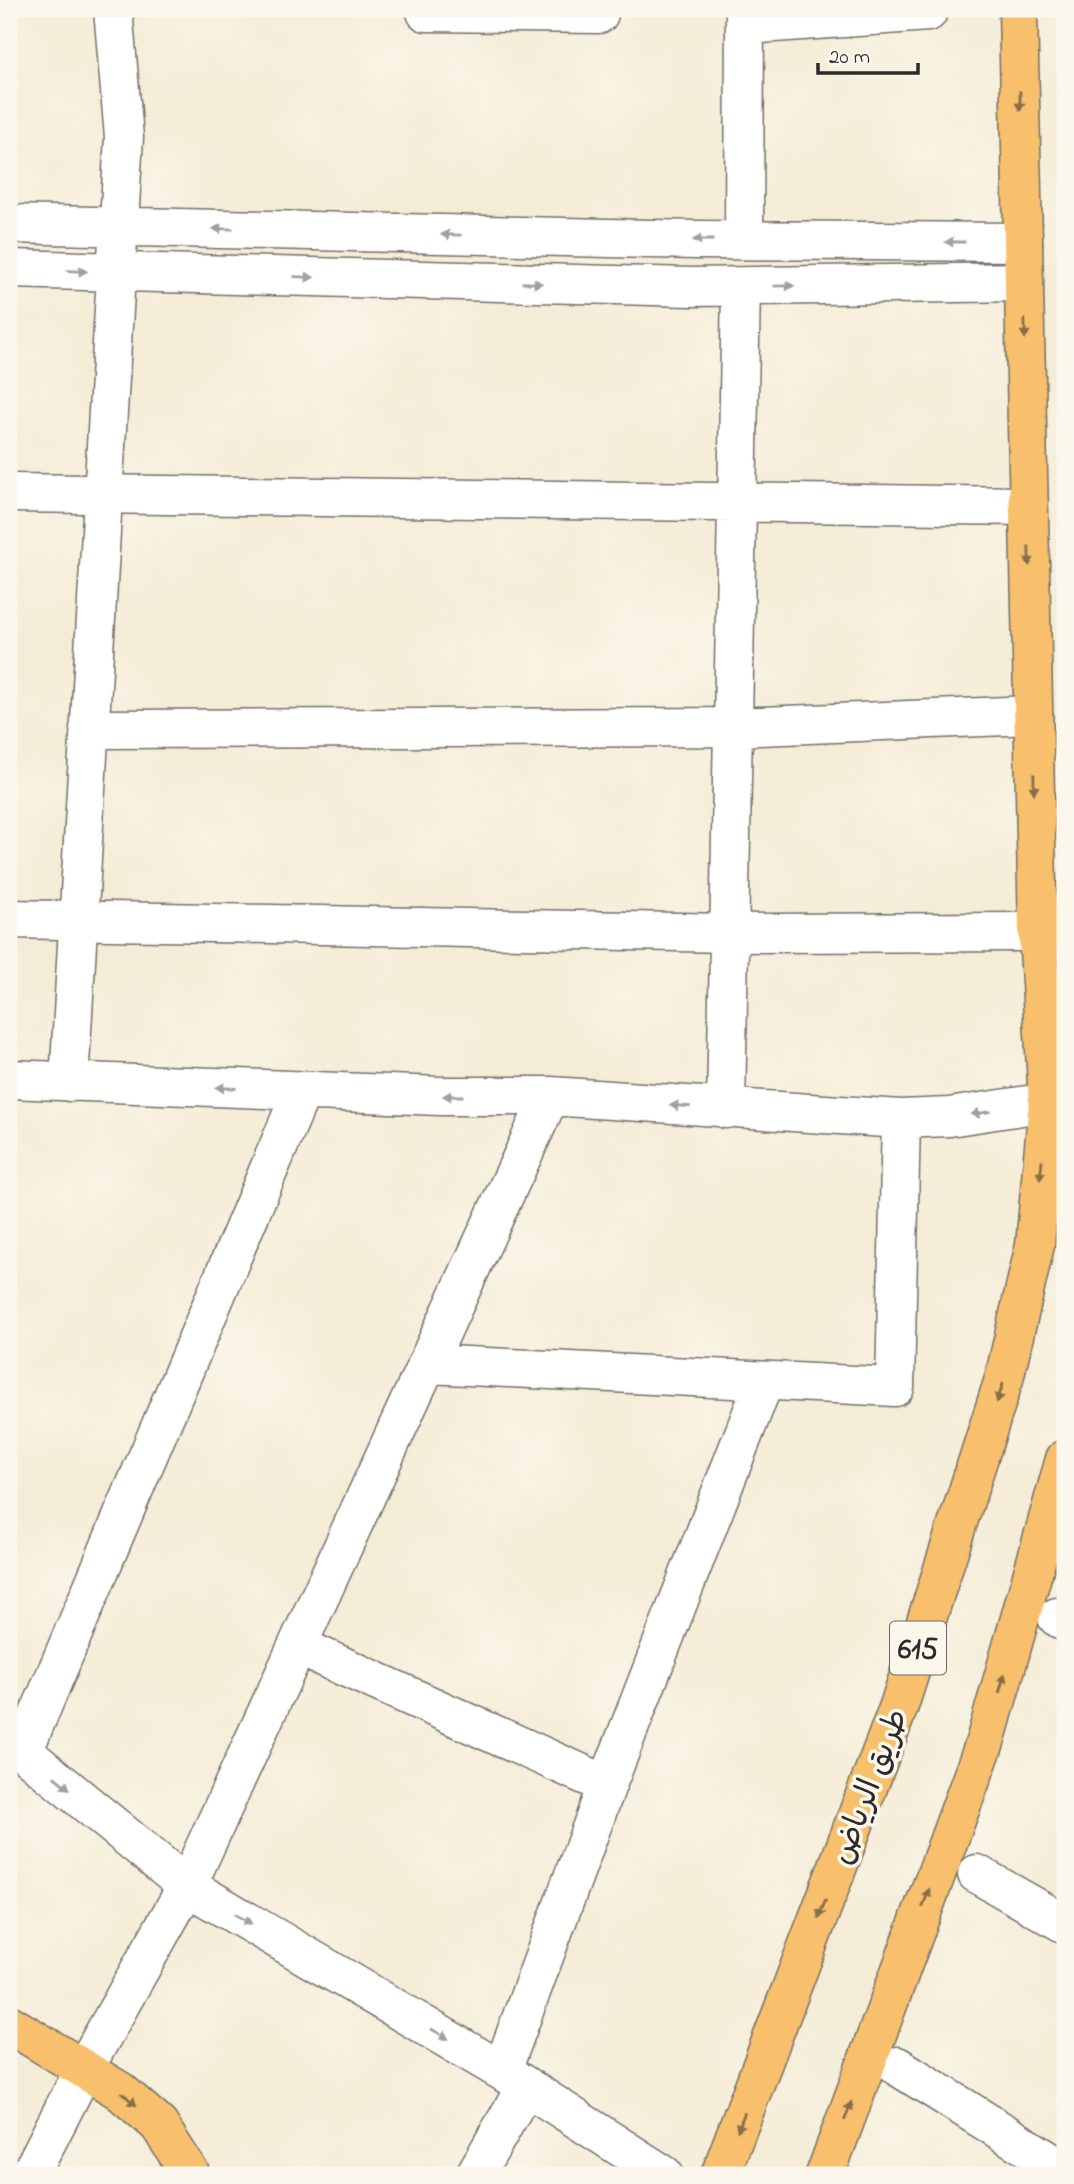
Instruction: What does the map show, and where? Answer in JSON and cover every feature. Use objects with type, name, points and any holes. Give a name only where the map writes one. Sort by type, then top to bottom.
[{"type":"main road","name":"طريق الرياض","points":[[720,2175],[899,1706],[1004,1379],[1035,1245],[1057,1101],[1038,932],[1018,9]]},
{"type":"main road","points":[[825,2175],[985,1742],[1065,1459]]},
{"type":"main road","points":[[9,2024],[120,2091],[159,2125],[191,2175]]},
{"type":"street","points":[[69,1082],[124,137],[113,9]]},
{"type":"street","points":[[426,9],[426,12],[599,14],[599,9]]},
{"type":"street","points":[[744,240],[745,17],[928,12]]},
{"type":"street","points":[[9,224],[744,240],[1023,242]]},
{"type":"street","points":[[9,269],[741,287],[1024,282]]},
{"type":"street","points":[[726,1110],[741,287]]},
{"type":"street","points":[[9,493],[1028,506]]},
{"type":"street","points":[[89,729],[733,726],[1033,715]]},
{"type":"street","points":[[9,919],[729,933],[1038,932]]},
{"type":"street","points":[[11,1084],[69,1082],[440,1096],[550,1096],[726,1110],[901,1119],[949,1117],[1057,1101]]},
{"type":"street","points":[[302,1091],[16,1746],[187,1886],[513,2080],[664,2175]]},
{"type":"street","points":[[30,2175],[84,2069],[187,1886],[550,1096]]},
{"type":"street","points":[[428,1364],[895,1387],[901,1119]]},
{"type":"street","points":[[475,2175],[513,2080],[607,1785],[764,1382]]},
{"type":"street","points":[[298,1646],[607,1785]]},
{"type":"street","points":[[978,1874],[1065,1924]]},
{"type":"street","points":[[897,2066],[1065,2171]]}]
